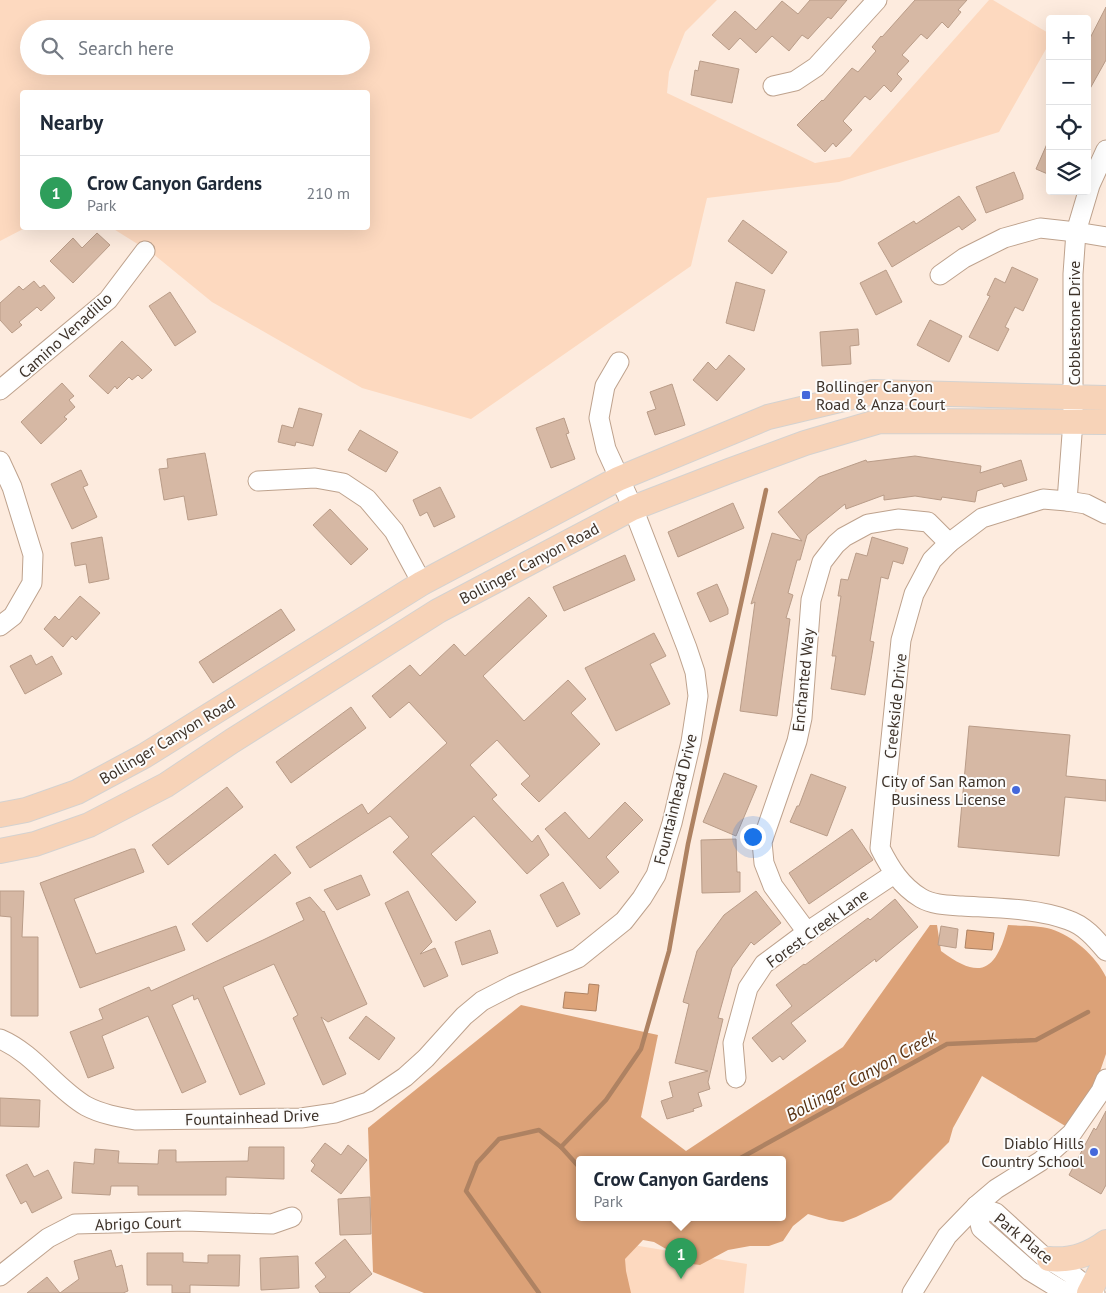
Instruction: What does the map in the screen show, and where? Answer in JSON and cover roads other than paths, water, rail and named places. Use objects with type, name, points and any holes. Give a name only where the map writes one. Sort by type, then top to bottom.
[{"type":"main road","name":"Bollinger Canyon Road","points":[[0,815],[26,810],[77,792],[144,756],[422,583],[618,479],[768,417],[874,392],[1106,398]]},
{"type":"main road","name":"Bollinger Canyon Road","points":[[0,851],[35,844],[89,825],[166,785],[438,611],[633,508],[797,446],[880,421],[1106,422]]},
{"type":"main road","points":[[1049,1260],[1078,1257],[1093,1252],[1106,1242]]},
{"type":"main road","points":[[1091,1292],[1106,1260]]},
{"type":"street","points":[[773,86],[795,81],[816,67],[877,0]]},
{"type":"street","name":"Cobblestone Drive","points":[[1067,501],[1074,421],[1073,274],[1076,232],[1090,185],[1106,150]]},
{"type":"street","points":[[940,275],[964,258],[1004,238],[1040,228],[1106,237]]},
{"type":"street","name":"Camino Venadillo","points":[[0,390],[108,300],[145,251]]},
{"type":"street","name":"Fountainhead Drive","points":[[0,1039],[33,1059],[73,1097],[87,1106],[112,1115],[135,1120],[302,1118],[335,1113],[368,1102],[405,1077],[444,1040],[464,1016],[482,1001],[513,985],[578,958],[624,921],[642,898],[656,875],[672,823],[691,742],[698,696],[695,672],[687,648],[633,508],[618,479],[606,449],[598,418],[605,386],[619,362]]},
{"type":"street","points":[[0,461],[12,487],[33,555],[32,583],[13,616],[0,626]]},
{"type":"street","points":[[258,481],[315,478],[343,482],[367,499],[394,530],[422,583]]},
{"type":"street","name":"Creekside Drive","points":[[1106,514],[1086,504],[1043,499],[982,518],[949,543],[932,560],[914,594],[901,640],[880,848],[894,874],[921,898],[940,905],[1040,913],[1068,920],[1081,926],[1106,952]]},
{"type":"street","name":"Enchanted Way","points":[[807,932],[773,886],[764,863],[762,842],[797,741],[802,718],[811,600],[822,562],[844,537],[868,524],[898,519],[928,522],[949,543]]},
{"type":"street","name":"Forest Creek Lane","points":[[736,1078],[733,1043],[748,988],[764,964],[807,932],[894,874]]},
{"type":"street","points":[[976,1206],[996,1189],[1041,1161],[1072,1132],[1101,1092],[1106,1079]]},
{"type":"street","name":"Park Place","points":[[976,1206],[996,1213],[1042,1255],[1070,1273],[1091,1292]]},
{"type":"street","name":"Park Place","points":[[976,1206],[981,1228],[1030,1271],[1063,1291],[1091,1292]]},
{"type":"street","name":"Park Place","points":[[912,1293],[947,1236],[976,1206]]},
{"type":"street","name":"Abrigo Court","points":[[0,1276],[48,1238],[75,1224],[186,1221],[272,1224],[292,1217]]},
{"type":"waterway","points":[[561,1147],[606,1100],[641,1049],[669,951],[688,844],[766,490]]},
{"type":"waterway","name":"Bollinger Canyon Creek","points":[[744,1156],[947,1044],[1036,1040],[1088,1012]]},
{"type":"waterway","points":[[539,1293],[466,1191],[477,1163],[499,1139],[539,1130],[561,1147],[576,1164]]},
{"type":"place","name":"Bollinger Canyon Road & Anza Court","points":[[806,395]]},
{"type":"place","name":"City of San Ramon Business License","points":[[1016,790]]},
{"type":"place","name":"Diablo Hills Country School","points":[[1094,1152]]},
{"type":"place","name":"Crow Canyon Gardens","points":[[681,1279]]}]
